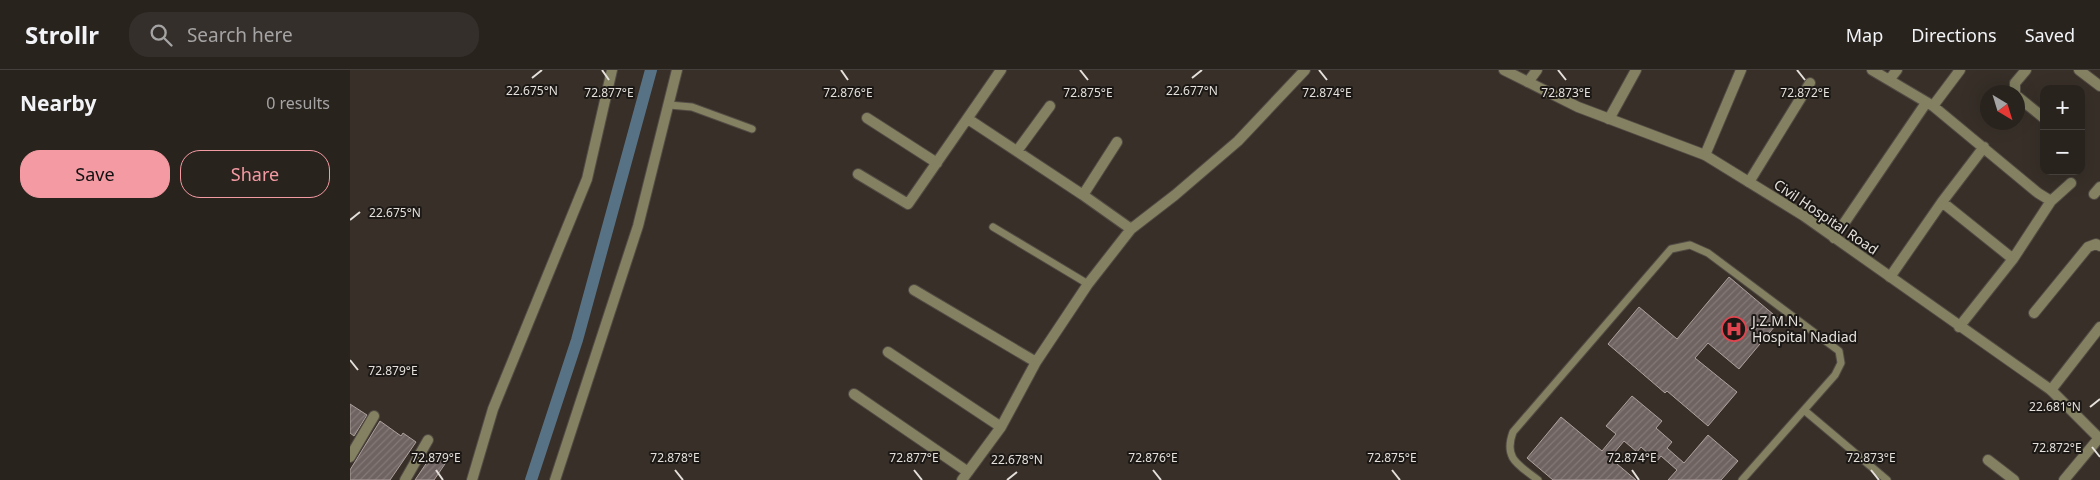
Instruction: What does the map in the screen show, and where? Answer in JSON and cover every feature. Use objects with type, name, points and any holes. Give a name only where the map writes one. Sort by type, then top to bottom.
[{"type":"street","points":[[472,480],[493,409],[587,179],[612,70]]},
{"type":"street","points":[[555,480],[638,226],[677,70]]},
{"type":"street","points":[[858,174],[908,204],[1001,70]]},
{"type":"street","points":[[854,394],[965,476],[1001,427],[1036,362],[1088,284],[1131,229],[1175,195],[1238,141],[1305,70]]},
{"type":"street","name":"Civil Hospital Road","points":[[1504,70],[1578,107],[1705,156],[1749,182],[1834,238],[2051,390],[2100,438]]},
{"type":"street","points":[[1528,82],[1537,70]]},
{"type":"street","points":[[1608,119],[1636,70]]},
{"type":"street","points":[[1705,156],[1741,70]]},
{"type":"street","points":[[1872,70],[1930,104],[2051,202]]},
{"type":"street","points":[[1889,80],[1897,70]]},
{"type":"street","points":[[1834,238],[1930,104],[1960,70]]},
{"type":"street","points":[[2015,85],[2026,70]]},
{"type":"street","points":[[2079,70],[2100,86]]},
{"type":"street","points":[[1749,182],[1810,83]]},
{"type":"street","points":[[2025,103],[2040,115]]},
{"type":"street","points":[[1017,151],[1050,106]]},
{"type":"street","points":[[867,118],[937,163]]},
{"type":"street","points":[[968,119],[1131,229]]},
{"type":"street","points":[[1083,196],[1117,142]]},
{"type":"street","points":[[1890,277],[1942,202],[1984,147]]},
{"type":"street","points":[[1959,327],[2013,259],[2051,202],[2071,183]]},
{"type":"street","points":[[1942,202],[2013,259]]},
{"type":"street","points":[[2034,313],[2088,247],[2096,244],[2100,246]]},
{"type":"street","points":[[914,290],[1036,362]]},
{"type":"street","points":[[2051,390],[2100,327]]},
{"type":"street","points":[[888,352],[1001,427]]},
{"type":"street","points":[[350,457],[374,416]]},
{"type":"street","points":[[2064,480],[2100,438]]},
{"type":"street","points":[[406,480],[428,440]]},
{"type":"street","points":[[1988,460],[2014,480]]},
{"type":"lane","points":[[669,105],[692,107],[752,128]]},
{"type":"lane","points":[[993,227],[1088,284]]},
{"type":"lane","points":[[1538,480],[1520,465],[1511,454],[1508,446],[1513,432],[1671,249],[1690,245],[1708,252],[1839,351],[1840,363],[1835,375],[1742,480]]},
{"type":"lane","points":[[1804,410],[1887,480]]},
{"type":"building","points":[[1729,277],[1780,320],[1739,369],[1708,343],[1695,358],[1737,392],[1708,426],[1667,391],[1665,393],[1608,344],[1639,307],[1677,339]]},
{"type":"building","points":[[1632,396],[1662,421],[1656,428],[1672,442],[1667,448],[1684,463],[1708,435],[1738,461],[1721,480],[1668,480],[1677,470],[1661,456],[1657,461],[1641,447],[1637,452],[1624,441],[1610,458],[1636,480],[1553,480],[1527,458],[1561,417],[1602,451],[1616,434],[1606,426]]},
{"type":"building","points":[[350,404],[367,415],[354,436],[350,433]]},
{"type":"building","points":[[380,421],[401,436],[403,433],[416,442],[390,480],[350,480],[350,470]]},
{"type":"building","points":[[434,452],[447,461],[434,480],[415,480]]},
{"type":"waterway","points":[[531,480],[577,340],[651,70]]},
{"type":"place","name":"J.Z.M.N. Hospital Nadiad","points":[[1734,329]]}]
